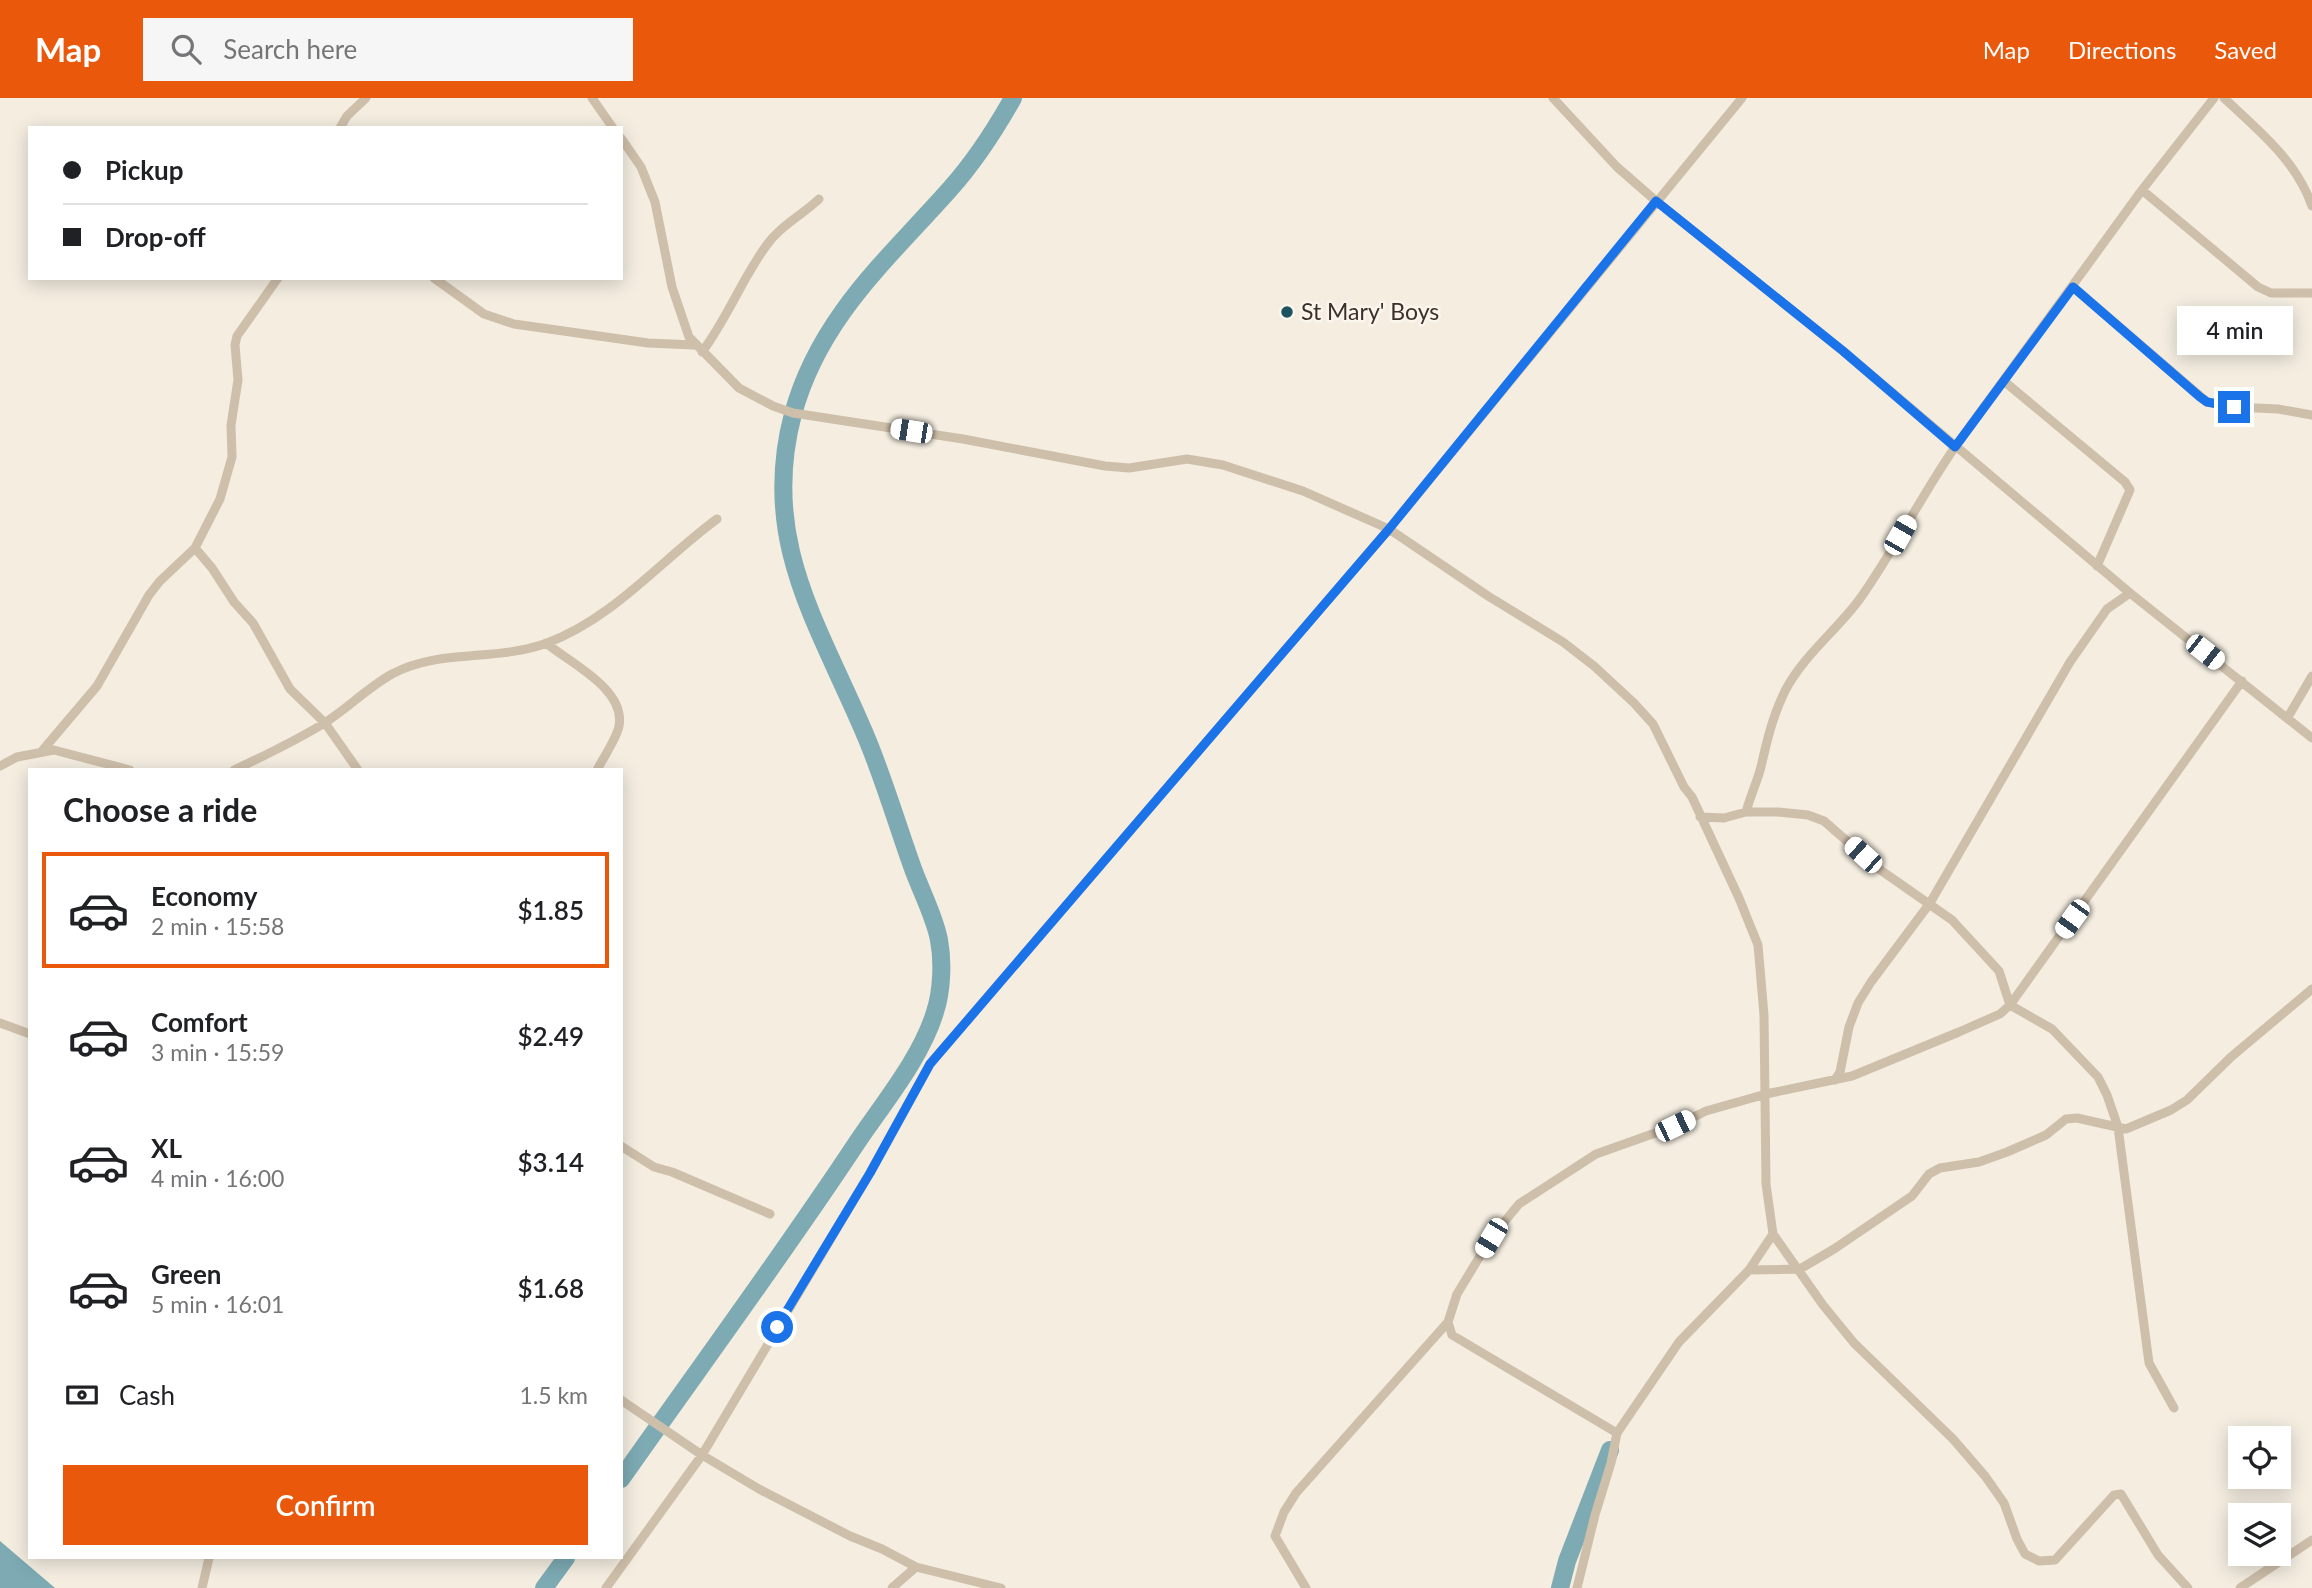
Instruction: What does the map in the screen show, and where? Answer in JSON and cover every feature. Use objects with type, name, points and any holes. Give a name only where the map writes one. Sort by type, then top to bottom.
[{"type":"street","points":[[341,126],[347,116],[366,98]]},
{"type":"street","points":[[592,98],[612,126]]},
{"type":"street","points":[[1553,98],[1617,167],[1656,201],[1843,351],[2097,566],[2312,738]]},
{"type":"street","points":[[606,1588],[702,1455],[870,1173],[930,1064],[1389,529],[1742,98]]},
{"type":"street","points":[[1746,812],[1772,721],[1785,690],[1801,665],[1842,622],[1875,576],[1927,488],[1955,447],[2142,190],[2214,98]]},
{"type":"street","points":[[2224,98],[2280,151],[2307,190],[2312,205]]},
{"type":"street","points":[[623,141],[647,179],[655,202],[680,316],[694,345],[739,388],[793,413],[962,439],[1105,466],[1129,468],[1199,460],[1303,491],[1389,529],[1488,596],[1563,642],[1634,703],[1653,724],[1684,787],[1692,797],[1758,945],[1765,1015],[1766,1184],[1773,1234],[1823,1305],[1854,1343],[1953,1439],[1984,1476],[2004,1503],[2025,1554],[2039,1561],[2055,1560],[2117,1493],[2158,1555],[2188,1588]]},
{"type":"street","points":[[2142,190],[2258,287],[2271,293],[2312,293]]},
{"type":"street","points":[[702,352],[766,246],[782,228],[819,199]]},
{"type":"street","points":[[43,751],[97,686],[149,595],[195,548],[220,499],[232,457],[232,425],[238,380],[235,345],[237,336],[277,280]]},
{"type":"street","points":[[437,280],[484,314],[514,324],[648,343],[694,345]]},
{"type":"street","points":[[2073,287],[2207,402],[2312,415]]},
{"type":"street","points":[[2004,382],[2125,482],[2130,490],[2097,566]]},
{"type":"street","points":[[238,768],[325,723],[394,673],[432,659],[468,654],[508,654],[562,637],[641,584],[717,519]]},
{"type":"street","points":[[195,548],[234,602],[253,623],[290,689],[325,723],[357,768]]},
{"type":"street","points":[[1834,1080],[1840,1072],[1849,1027],[1858,1003],[1930,903],[2070,662],[2107,609],[2130,593]]},
{"type":"street","points":[[546,643],[606,688],[618,707],[619,727],[598,768]]},
{"type":"street","points":[[2288,717],[2312,676]]},
{"type":"street","points":[[1306,1588],[1275,1536],[1284,1512],[1296,1493],[1448,1322],[1457,1294],[1491,1238],[1519,1204],[1596,1154],[1675,1126],[1706,1111],[1766,1094],[1853,1076],[2000,1014],[2010,1005],[2242,681]]},
{"type":"street","points":[[0,766],[17,757],[54,750],[122,768]]},
{"type":"street","points":[[1700,817],[1724,818],[1746,812],[1794,814],[1824,821],[1879,869],[1952,919],[2000,971],[2010,1005],[2052,1029],[2098,1077],[2108,1095],[2119,1128],[2149,1363],[2174,1408]]},
{"type":"street","points":[[1749,1270],[1800,1269],[1834,1250],[1906,1200],[1929,1174],[1940,1168],[1979,1162],[2007,1152],[2046,1135],[2066,1119],[2077,1118],[2126,1129],[2138,1125],[2187,1100],[2231,1057],[2312,989]]},
{"type":"street","points":[[0,1023],[28,1033]]},
{"type":"street","points":[[623,1147],[654,1167],[672,1172],[770,1214]]},
{"type":"street","points":[[1577,1588],[1617,1433],[1679,1342],[1749,1270],[1773,1234]]},
{"type":"street","points":[[1448,1322],[1452,1335],[1617,1433]]},
{"type":"street","points":[[623,1401],[702,1455],[759,1489],[916,1567],[1001,1588]]},
{"type":"street","points":[[2241,1588],[2312,1540]]},
{"type":"street","points":[[202,1588],[209,1559]]},
{"type":"street","points":[[892,1588],[916,1567]]},
{"type":"water","points":[[0,1541],[55,1588],[0,1588]]},
{"type":"waterway","points":[[623,1476],[899,1082],[929,1030],[937,1004],[941,966],[937,931],[873,755],[800,582],[789,543],[784,503],[784,460],[793,414],[805,380],[837,319],[879,266],[968,167],[1013,98]]},
{"type":"waterway","points":[[1560,1588],[1567,1561],[1610,1450]]},
{"type":"waterway","points":[[544,1588],[565,1559]]},
{"type":"place","name":"St Mary' Boys","points":[[1287,312]]},
{"type":"route","points":[[777,1327],[870,1173],[930,1064],[1389,529],[1656,201],[1843,351],[1955,447],[2073,287],[2200,397],[2207,402],[2234,407]]}]
